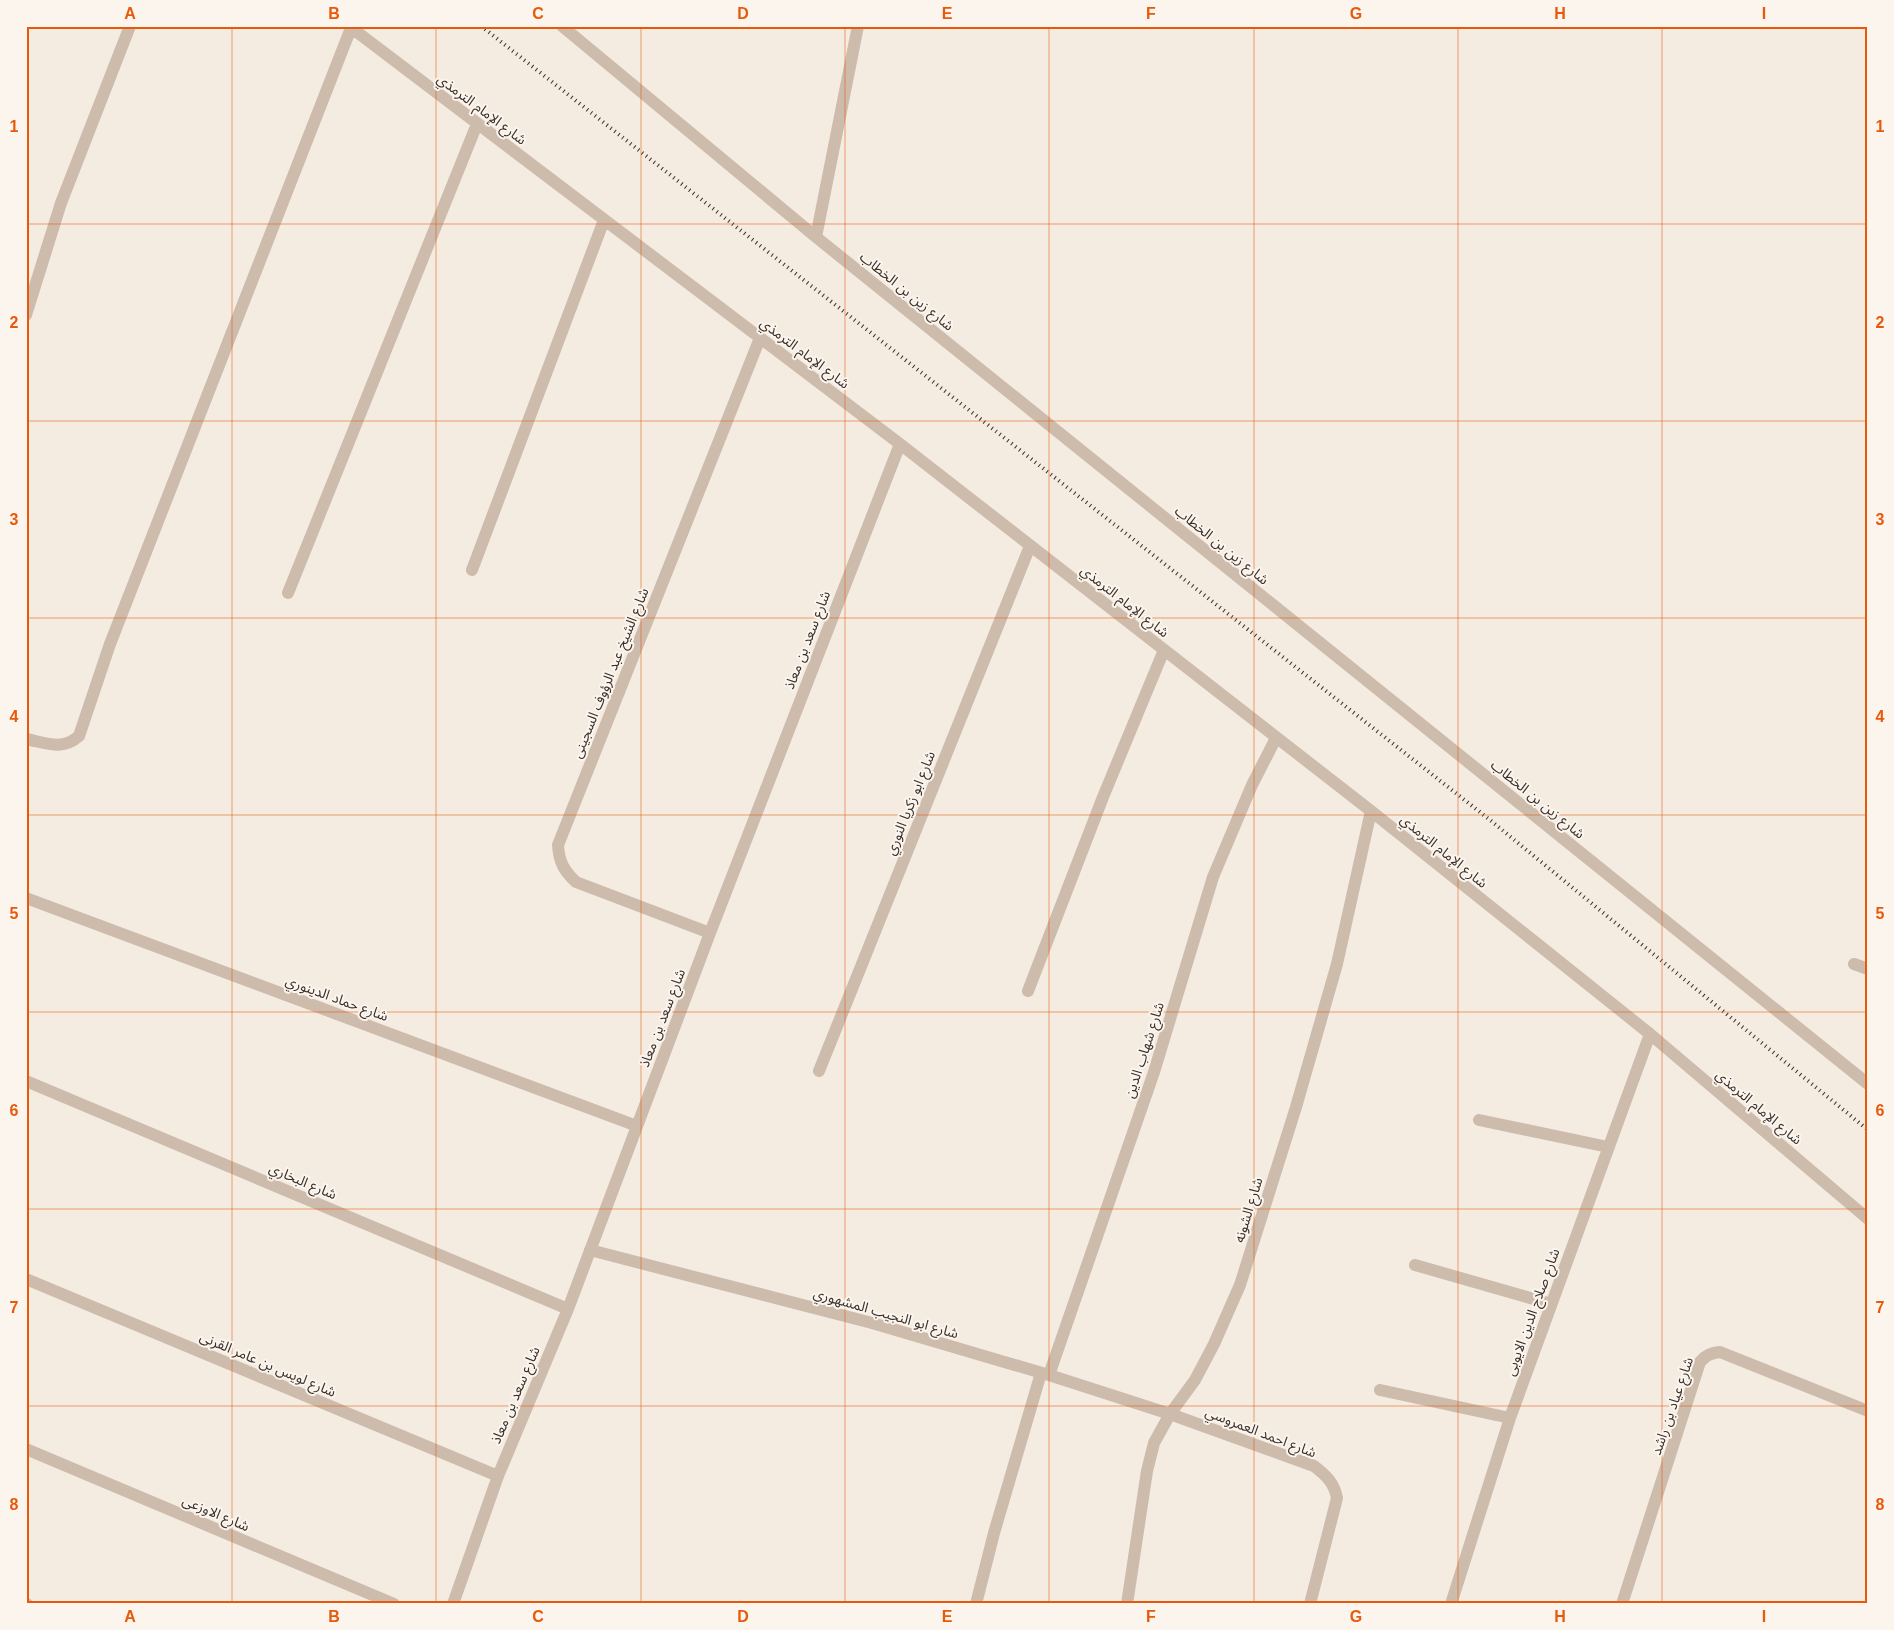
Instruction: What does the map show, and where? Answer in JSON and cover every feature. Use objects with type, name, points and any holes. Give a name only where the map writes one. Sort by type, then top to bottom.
[{"type":"street","points":[[26,315],[61,203],[130,26]]},
{"type":"street","name":"شارع زين بن الخطاب","points":[[562,26],[816,237],[1868,1084]]},
{"type":"street","points":[[816,237],[858,26]]},
{"type":"street","points":[[26,739],[59,746],[71,743],[79,736],[110,644],[350,27]]},
{"type":"street","name":"شارع الإمام الترمذي","points":[[350,27],[900,444],[1371,811],[1650,1034],[1868,1219]]},
{"type":"street","points":[[288,593],[477,124]]},
{"type":"street","points":[[472,570],[604,220]]},
{"type":"street","name":"شارع الشيخ عبد الرؤوف السجينى","points":[[710,933],[576,882],[565,872],[559,858],[558,845],[760,338]]},
{"type":"street","name":"شارع سعد بن معاذ","points":[[454,1604],[498,1476],[568,1308],[710,933],[900,444]]},
{"type":"street","name":"شارع ابو زكريا النوري","points":[[818,1071],[1030,546]]},
{"type":"street","points":[[1028,991],[1103,797],[1164,650]]},
{"type":"street","name":"شارع شهاب الدين","points":[[976,1604],[994,1533],[1045,1374],[1154,1072],[1213,877],[1252,785],[1276,738]]},
{"type":"street","name":"شارع الشونه","points":[[1127,1604],[1147,1471],[1154,1443],[1170,1414],[1195,1380],[1214,1344],[1240,1285],[1296,1107],[1337,964],[1371,811]]},
{"type":"street","name":"شارع حماد الدينوري","points":[[26,898],[637,1126]]},
{"type":"street","points":[[1854,964],[1868,969]]},
{"type":"street","name":"شارع صلاح الدين الايوبى","points":[[1451,1604],[1510,1418],[1650,1034]]},
{"type":"street","name":"شارع البخاري","points":[[26,1081],[568,1308]]},
{"type":"street","points":[[1479,1120],[1608,1148]]},
{"type":"street","name":"شارع ابو النجيب المشهوري","points":[[590,1250],[872,1323],[1045,1374],[1170,1414]]},
{"type":"street","points":[[1415,1265],[1551,1304]]},
{"type":"street","name":"شارع لويس بن عامر القرنى","points":[[26,1279],[498,1476]]},
{"type":"street","name":"شارع عياد بن راشد","points":[[1622,1604],[1700,1362],[1705,1357],[1720,1352],[1868,1411]]},
{"type":"street","points":[[1380,1390],[1510,1418]]},
{"type":"street","name":"شارع احمد العمروسي","points":[[1170,1414],[1314,1466],[1328,1477],[1335,1488],[1337,1498],[1310,1604]]},
{"type":"street","name":"شارع الاوزعى","points":[[26,1449],[394,1604]]},
{"type":"railway","points":[[481,26],[1490,820],[1868,1130]]}]
